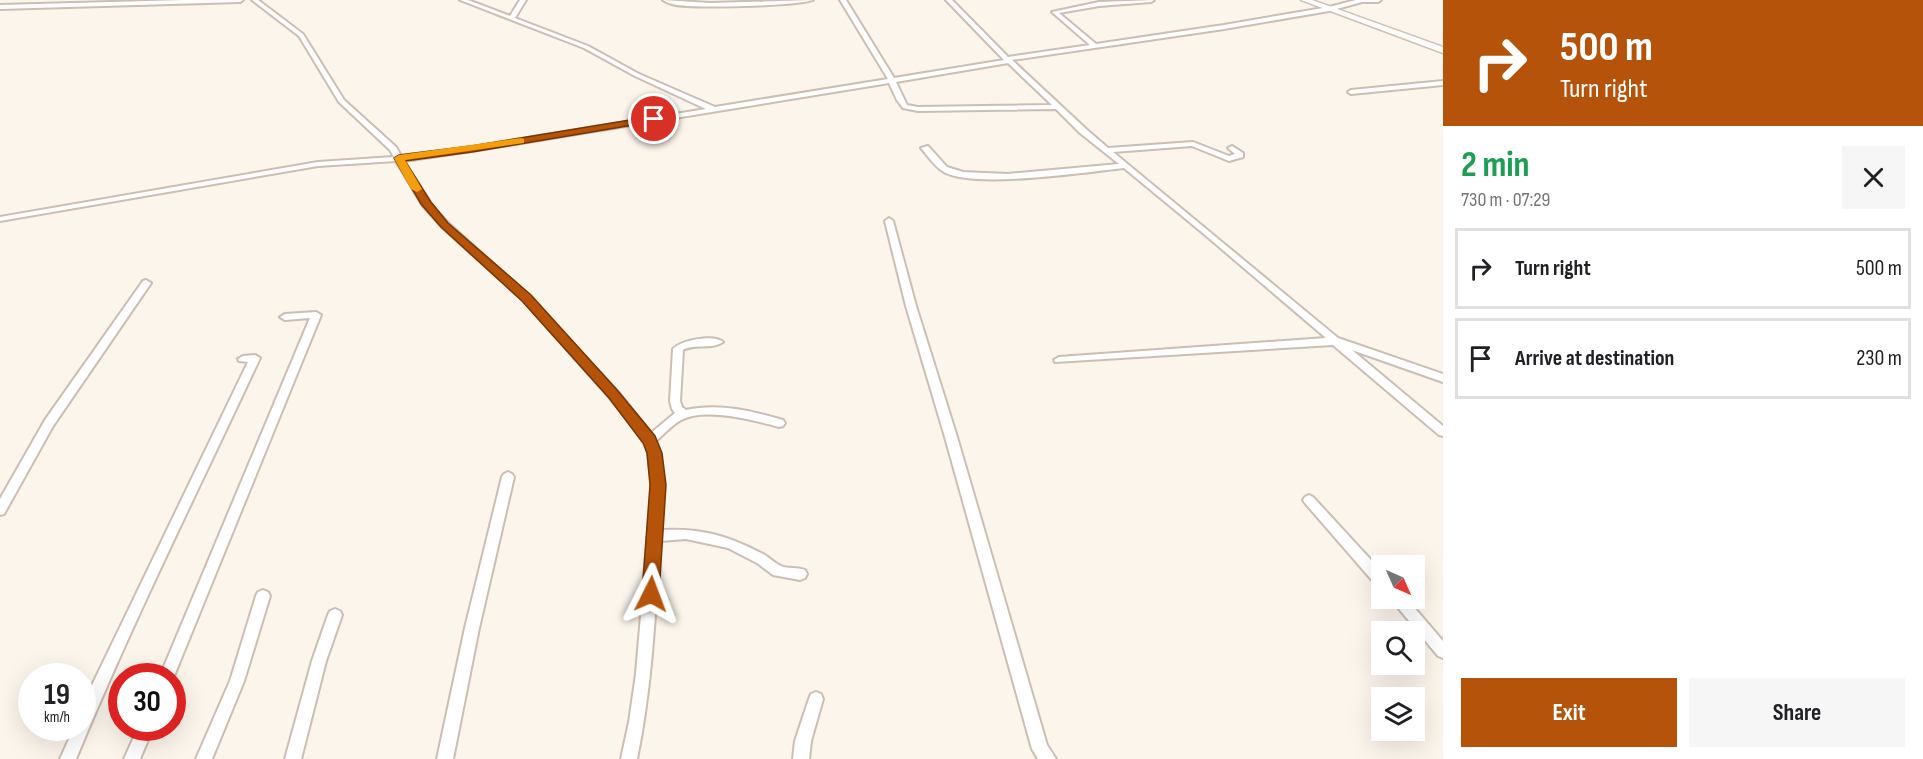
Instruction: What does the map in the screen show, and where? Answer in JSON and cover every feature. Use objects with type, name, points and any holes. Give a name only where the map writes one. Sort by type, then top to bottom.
[{"type":"street","points":[[0,8],[240,0]]},
{"type":"street","points":[[255,0],[301,35],[346,107],[393,149],[426,204],[445,225],[526,298],[614,395],[650,440],[658,485],[642,683],[629,759]]},
{"type":"street","points":[[463,0],[586,47],[637,75],[713,110]]},
{"type":"street","points":[[511,19],[523,0]]},
{"type":"street","points":[[666,0],[672,5],[710,6],[810,0]]},
{"type":"street","points":[[843,0],[892,80],[901,103],[910,109],[1057,107]]},
{"type":"street","points":[[949,0],[1057,107],[1106,150],[1338,341],[1443,432]]},
{"type":"street","points":[[1096,46],[1055,12],[1099,4],[1151,0]]},
{"type":"street","points":[[1305,0],[1443,50]]},
{"type":"street","points":[[0,219],[304,166],[472,149],[1329,9],[1362,0],[1378,0]]},
{"type":"street","points":[[1351,92],[1443,83]]},
{"type":"street","points":[[1106,150],[1193,144],[1229,159],[1240,155],[1232,148]]},
{"type":"street","points":[[926,148],[946,170],[962,175],[1053,172],[1125,166]]},
{"type":"street","points":[[889,220],[911,306],[1040,749],[1048,759]]},
{"type":"street","points":[[0,510],[44,431],[146,283]]},
{"type":"street","points":[[172,663],[316,315],[285,317]]},
{"type":"street","points":[[1059,360],[1338,341],[1443,378]]},
{"type":"street","points":[[684,414],[675,405],[678,349],[686,344],[718,342]]},
{"type":"street","points":[[96,695],[255,358],[243,359]]},
{"type":"street","points":[[650,440],[669,423],[684,414],[721,412],[762,418],[778,423]]},
{"type":"street","points":[[445,759],[472,628],[508,477]]},
{"type":"street","points":[[1309,500],[1371,570]]},
{"type":"street","points":[[654,536],[686,534],[730,543],[762,559],[778,571],[800,574]]},
{"type":"street","points":[[204,759],[237,681],[263,596]]},
{"type":"street","points":[[1406,609],[1443,651]]},
{"type":"street","points":[[293,759],[335,615]]},
{"type":"street","points":[[801,759],[803,741],[816,699]]},
{"type":"street","points":[[68,759],[76,741]]},
{"type":"street","points":[[132,759],[140,741]]},
{"type":"slow traffic","points":[[417,189],[399,158],[521,141]]},
{"type":"route","points":[[651,594],[658,485],[657,466],[650,440],[614,395],[526,298],[445,225],[426,204],[399,158],[472,149],[654,119]]}]
